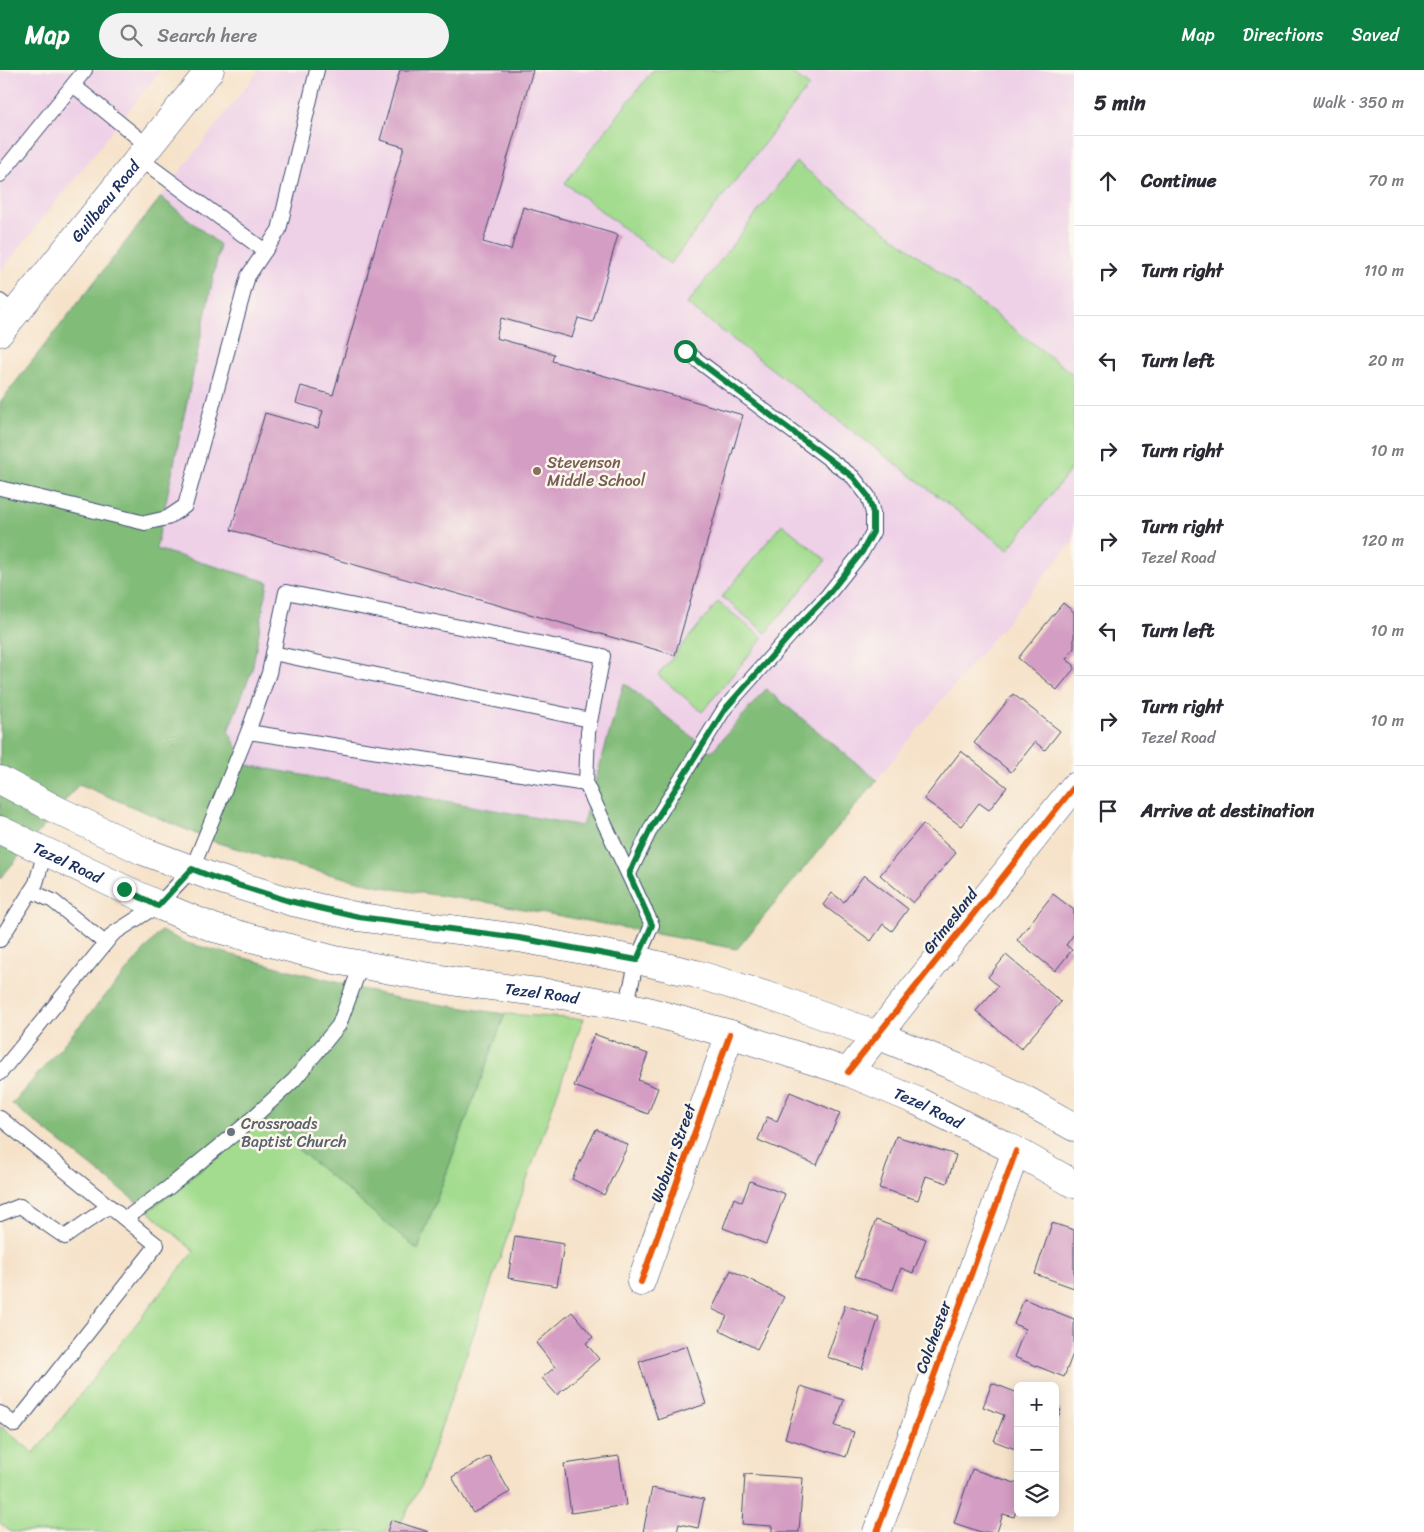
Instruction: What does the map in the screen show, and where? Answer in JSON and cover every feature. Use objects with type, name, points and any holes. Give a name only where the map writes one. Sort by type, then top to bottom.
[{"type":"main road","name":"Guilbeau Road","points":[[5,315],[210,70]]},
{"type":"main road","points":[[0,780],[55,809],[143,851],[215,878],[289,901],[359,917],[519,938],[637,960],[706,977],[781,1000],[877,1035],[956,1067],[1024,1099],[1074,1127]]},
{"type":"main road","name":"Grimesland","points":[[848,1072],[1074,787]]},
{"type":"main road","name":"Tezel Road","points":[[0,830],[158,906],[214,928],[334,960],[458,982],[562,994],[626,1007],[730,1034],[848,1072],[917,1100],[1016,1151],[1074,1184]]},
{"type":"main road","name":"Woburn Street","points":[[641,1282],[730,1034]]},
{"type":"main road","name":"Colchester","points":[[876,1532],[1016,1151]]},
{"type":"lane","points":[[0,175],[85,70]]},
{"type":"lane","points":[[0,488],[145,523],[167,518],[185,506],[248,276],[279,230],[317,70]]},
{"type":"lane","points":[[73,85],[143,152],[265,251]]},
{"type":"lane","points":[[629,874],[652,826],[726,708],[827,596],[862,552],[873,532],[873,513],[868,496],[853,477],[685,351]]},
{"type":"lane","points":[[0,1073],[113,934],[158,906],[192,869],[248,732],[268,673],[286,592],[603,656],[588,732],[586,784],[652,925],[637,960],[626,1007]]},
{"type":"lane","points":[[273,653],[590,720]]},
{"type":"lane","points":[[248,732],[586,784]]},
{"type":"lane","points":[[0,940],[36,883],[45,852]]},
{"type":"lane","points":[[31,891],[53,901],[105,944]]},
{"type":"lane","points":[[125,1219],[168,1188],[245,1125],[294,1080],[339,1025],[361,965]]},
{"type":"lane","points":[[0,1118],[157,1244],[15,1425],[0,1413]]},
{"type":"lane","points":[[0,1214],[20,1206],[65,1237],[109,1206]]},
{"type":"shaded area","points":[[0,70],[161,70],[0,272]]},
{"type":"shaded area","name":"Stevenson Middle School","points":[[259,70],[1074,70],[1074,540],[737,949],[491,903],[393,889],[303,868],[215,843],[0,402]]},
{"type":"green space","points":[[653,70],[788,70],[809,86],[670,264],[565,183]]},
{"type":"green space","points":[[796,162],[1074,375],[1074,465],[1008,550],[687,304]]},
{"type":"green space","points":[[161,197],[220,245],[156,549],[268,582],[252,670],[228,731],[247,765],[582,826],[624,683],[711,752],[766,689],[877,780],[737,949],[491,903],[393,889],[303,868],[215,842],[79,784],[0,879],[0,402]]},
{"type":"green space","points":[[782,524],[826,560],[766,633],[722,597]]},
{"type":"green space","points":[[718,602],[763,638],[702,712],[658,675]]},
{"type":"green space","points":[[161,931],[187,943],[396,998],[505,1014],[418,1250],[262,1119],[148,1211],[12,1104]]},
{"type":"green space","points":[[505,1014],[583,1019],[421,1485],[396,1532],[11,1532],[0,1523],[0,1426],[34,1453],[194,1251],[148,1211],[262,1119],[418,1250]]},
{"type":"building","points":[[400,70],[533,70],[483,242],[511,250],[523,207],[618,235],[593,322],[578,318],[572,338],[501,318],[496,338],[554,354],[552,361],[743,415],[675,655],[231,530],[265,413],[318,428],[323,411],[296,403],[301,386],[333,395],[404,147],[380,140]]},
{"type":"building","points":[[1063,603],[1074,612],[1074,648],[1066,659],[1074,665],[1074,669],[1057,690],[1018,658]]},
{"type":"building","points":[[1013,694],[1060,731],[1045,750],[1035,742],[1011,772],[974,743]]},
{"type":"building","points":[[961,751],[1007,787],[989,810],[979,803],[961,826],[924,799]]},
{"type":"building","points":[[923,824],[956,853],[913,903],[880,875]]},
{"type":"building","points":[[864,875],[908,909],[892,931],[883,924],[871,941],[823,905],[832,893],[844,902]]},
{"type":"building","points":[[1053,894],[1074,910],[1074,934],[1066,945],[1072,950],[1055,971],[1017,940]]},
{"type":"building","points":[[1006,955],[1061,1002],[1021,1049],[976,1011],[998,986],[988,977]]},
{"type":"building","points":[[594,1034],[648,1054],[638,1080],[658,1088],[648,1114],[574,1086]]},
{"type":"building","points":[[790,1092],[840,1113],[817,1165],[758,1140],[767,1117],[777,1121]]},
{"type":"building","points":[[596,1129],[628,1145],[604,1195],[572,1179]]},
{"type":"building","points":[[896,1136],[956,1155],[947,1183],[926,1176],[918,1200],[879,1188]]},
{"type":"building","points":[[750,1181],[785,1194],[766,1244],[723,1228],[734,1198],[742,1202]]},
{"type":"building","points":[[876,1220],[926,1239],[913,1273],[901,1268],[893,1290],[855,1276]]},
{"type":"building","points":[[1052,1223],[1074,1230],[1074,1288],[1035,1274]]},
{"type":"building","points":[[515,1236],[564,1244],[557,1286],[508,1278]]},
{"type":"building","points":[[731,1270],[784,1297],[757,1349],[720,1330],[727,1316],[712,1309]]},
{"type":"building","points":[[1024,1299],[1074,1319],[1074,1351],[1064,1377],[1014,1357],[1025,1329],[1014,1324]]},
{"type":"building","points":[[845,1305],[879,1317],[862,1369],[827,1357]]},
{"type":"building","points":[[572,1312],[593,1337],[586,1343],[599,1359],[557,1395],[542,1378],[555,1367],[536,1343]]},
{"type":"building","points":[[687,1346],[706,1404],[658,1420],[639,1362]]},
{"type":"building","points":[[992,1383],[1014,1391],[1014,1448],[994,1441],[1004,1415],[983,1407]]},
{"type":"building","points":[[801,1386],[844,1400],[835,1426],[854,1432],[846,1457],[785,1438]]},
{"type":"building","points":[[489,1456],[510,1492],[473,1513],[452,1477]]},
{"type":"building","points":[[619,1456],[626,1505],[571,1513],[564,1464]]},
{"type":"building","points":[[972,1469],[1014,1483],[1014,1517],[1003,1514],[997,1532],[981,1532],[954,1523]]},
{"type":"building","points":[[745,1474],[803,1478],[799,1532],[772,1532],[772,1526],[742,1524]]},
{"type":"building","points":[[652,1488],[704,1499],[698,1528],[679,1524],[677,1532],[643,1532]]},
{"type":"building","points":[[391,1520],[429,1532],[387,1532]]},
{"type":"cycle path","points":[[848,1072],[1074,787]]},
{"type":"cycle path","points":[[641,1282],[730,1034]]},
{"type":"cycle path","points":[[877,1532],[1016,1151]]},
{"type":"place","name":"Stevenson Middle School","points":[[537,471]]},
{"type":"place","name":"Crossroads Baptist Church","points":[[231,1132]]},
{"type":"route","points":[[124,889],[158,906],[192,869],[289,901],[359,917],[519,938],[637,960],[652,925],[629,874],[652,826],[726,708],[827,596],[862,552],[873,532],[873,513],[868,496],[853,477],[685,351]]}]
